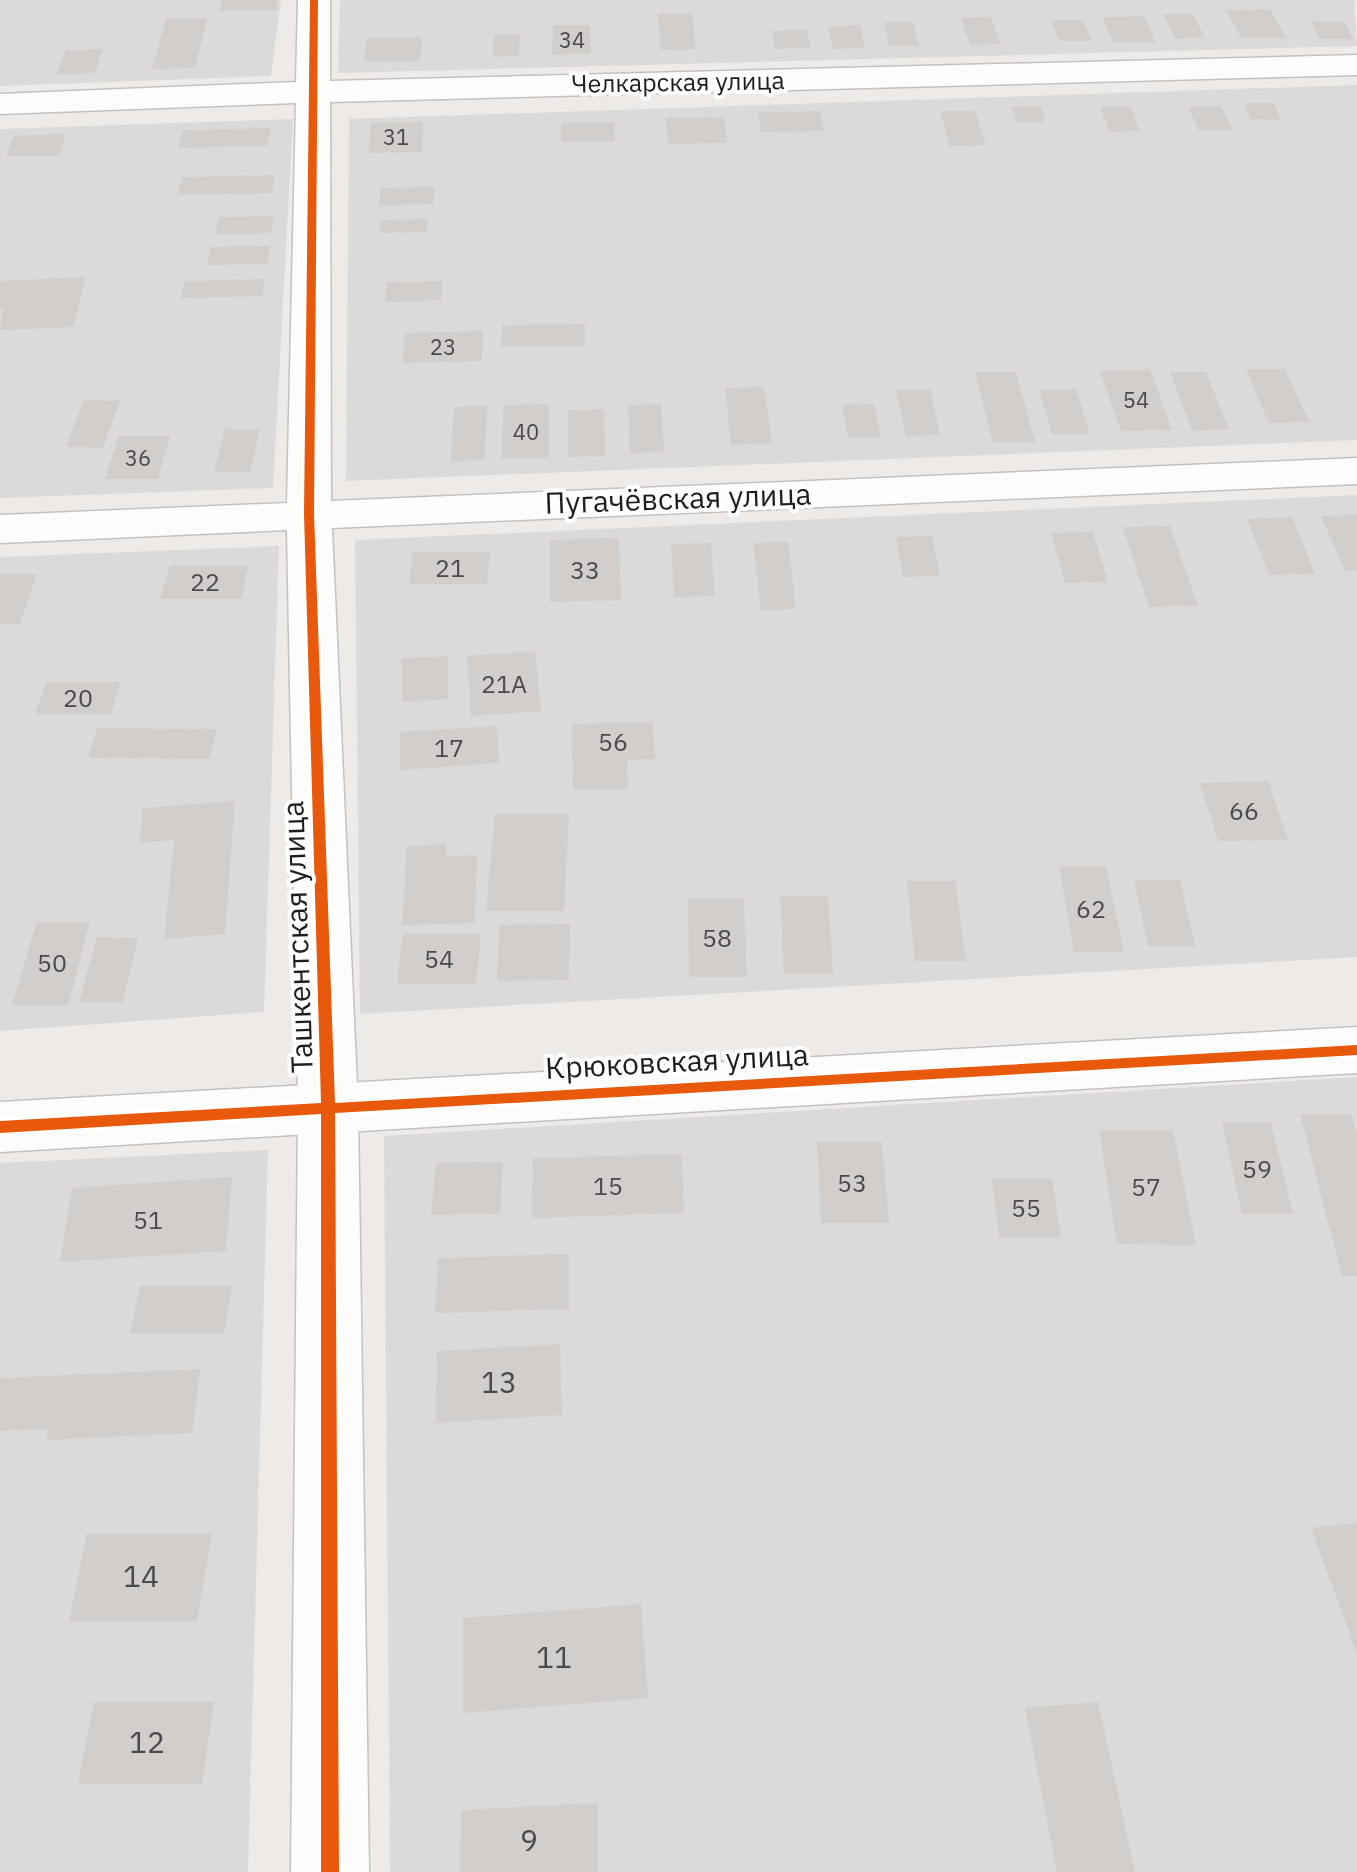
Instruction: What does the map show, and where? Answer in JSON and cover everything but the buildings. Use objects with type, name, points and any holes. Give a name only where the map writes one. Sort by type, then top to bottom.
[{"type":"street","name":"Ташкентская улица","points":[[314,0],[309,514],[328,1108],[330,1872]]},
{"type":"street","name":"Челкарская улица","points":[[0,104],[311,92],[1357,65]]},
{"type":"street","name":"Пугачёвская улица","points":[[0,528],[1357,471]]},
{"type":"street","name":"Крюковская улица","points":[[0,1127],[1357,1050]]},
{"type":"shaded area","points":[[0,0],[281,0],[271,76],[0,86]]},
{"type":"shaded area","points":[[340,0],[1354,0],[1357,46],[338,73]]},
{"type":"shaded area","points":[[1357,85],[1357,440],[346,481],[349,119]]},
{"type":"shaded area","points":[[293,119],[273,488],[0,498],[0,129]]},
{"type":"shaded area","points":[[1357,495],[1357,957],[360,1014],[355,540]]},
{"type":"shaded area","points":[[279,546],[264,1012],[0,1031],[0,557]]},
{"type":"shaded area","points":[[1357,1077],[1357,1872],[390,1872],[384,1136]]},
{"type":"shaded area","points":[[268,1150],[248,1872],[0,1872],[0,1163]]},
{"type":"cycle path","points":[[314,0],[309,514],[328,1108],[330,1872]]},
{"type":"cycle path","points":[[0,1127],[1357,1050]]}]
